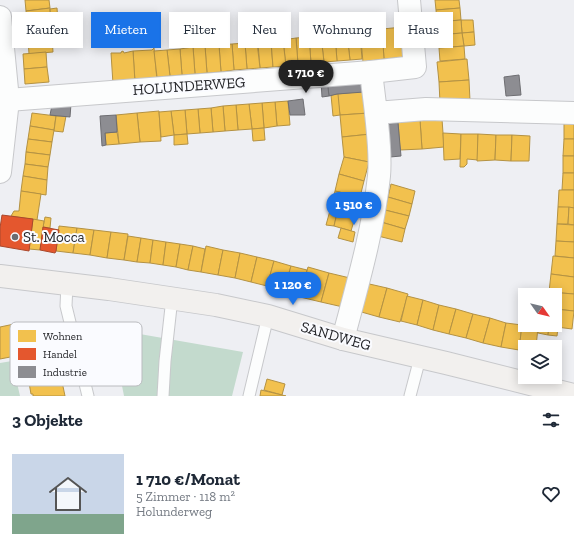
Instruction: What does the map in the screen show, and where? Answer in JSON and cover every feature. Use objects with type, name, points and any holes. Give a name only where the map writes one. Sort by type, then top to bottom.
[{"type":"street","name":"HOLUNDERWEG","points":[[8,100],[371,72],[415,67],[410,0]]},
{"type":"street","points":[[0,17],[8,100],[0,172]]},
{"type":"street","points":[[343,339],[370,234],[379,176],[379,143],[371,72]]},
{"type":"street","points":[[376,113],[426,109],[574,113]]},
{"type":"street","name":"SANDWEG","points":[[0,276],[216,304],[268,316],[343,339],[574,395]]},
{"type":"lane","points":[[67,284],[66,306],[70,322]]},
{"type":"lane","points":[[162,396],[172,298]]},
{"type":"lane","points":[[249,396],[268,316]]},
{"type":"lane","points":[[410,396],[420,358]]},
{"type":"lane","points":[[86,386],[88,396]]},
{"type":"green space","points":[[142,334],[243,352],[232,396],[124,396],[122,386],[142,386]]},
{"type":"green space","points":[[10,361],[10,386],[18,386],[20,396],[0,396],[0,363]]},
{"type":"building: Wohnen","points":[[25,0],[49,0],[50,8],[26,11]]},
{"type":"building: Wohnen","points":[[435,0],[459,0],[460,8],[436,10]]},
{"type":"building: Wohnen","points":[[50,8],[50,12],[26,12]]},
{"type":"building: Wohnen","points":[[57,8],[57,12],[50,12],[50,9]]},
{"type":"building: Wohnen","points":[[460,8],[461,20],[453,21],[453,12],[436,12],[436,10]]},
{"type":"building: Wohnen","points":[[461,20],[473,20],[474,32],[462,33]]},
{"type":"building: Wohnen","points":[[461,20],[462,33],[453,34],[453,21]]},
{"type":"building: Wohnen","points":[[394,28],[394,48],[405,48],[406,57],[384,59],[383,48],[386,48],[386,29]]},
{"type":"building: Wohnen","points":[[474,32],[475,45],[464,46],[462,33]]},
{"type":"building: Wohnen","points":[[462,33],[464,46],[453,47],[453,34]]},
{"type":"building: Wohnen","points":[[296,38],[299,38],[299,48],[310,48],[311,63],[298,64]]},
{"type":"building: Wohnen","points":[[296,38],[298,64],[286,66],[284,48],[291,48],[291,39]]},
{"type":"building: Wohnen","points":[[230,44],[232,44],[234,70],[221,72],[219,48],[230,48]]},
{"type":"building: Wohnen","points":[[232,44],[238,44],[238,48],[245,48],[247,69],[234,70]]},
{"type":"building: Wohnen","points":[[464,46],[465,59],[440,61],[439,48]]},
{"type":"building: Wohnen","points":[[29,48],[53,48],[53,52],[29,54]]},
{"type":"building: Wohnen","points":[[154,48],[157,80],[135,82],[133,51],[152,50]]},
{"type":"building: Wohnen","points":[[193,48],[205,48],[207,73],[195,74]]},
{"type":"building: Wohnen","points":[[193,48],[195,74],[182,75],[180,49]]},
{"type":"building: Wohnen","points":[[205,48],[219,48],[221,72],[207,73]]},
{"type":"building: Wohnen","points":[[245,48],[258,48],[260,68],[247,69]]},
{"type":"building: Wohnen","points":[[258,48],[271,48],[273,67],[260,68]]},
{"type":"building: Wohnen","points":[[272,48],[284,48],[286,66],[273,67]]},
{"type":"building: Wohnen","points":[[310,48],[322,48],[324,62],[311,63]]},
{"type":"building: Wohnen","points":[[322,48],[336,48],[337,61],[324,62]]},
{"type":"building: Wohnen","points":[[336,48],[349,48],[350,60],[337,61]]},
{"type":"building: Wohnen","points":[[349,48],[361,48],[362,59],[350,60]]},
{"type":"building: Wohnen","points":[[362,48],[383,48],[384,59],[363,62]]},
{"type":"building: Wohnen","points":[[180,49],[182,75],[170,76],[167,50]]},
{"type":"building: Wohnen","points":[[167,50],[170,76],[157,77],[154,51]]},
{"type":"building: Wohnen","points":[[123,51],[124,53],[133,51],[135,82],[113,84],[111,53],[121,53]]},
{"type":"building: Wohnen","points":[[46,52],[47,67],[24,69],[23,54]]},
{"type":"building: Wohnen","points":[[467,59],[469,80],[439,82],[437,62]]},
{"type":"building: Wohnen","points":[[47,67],[49,82],[25,84],[24,69]]},
{"type":"building: Wohnen","points":[[469,80],[470,101],[440,103],[439,82]]},
{"type":"building: Wohnen","points":[[367,91],[369,113],[340,115],[337,94]]},
{"type":"building: Wohnen","points":[[338,94],[340,115],[333,116],[331,95]]},
{"type":"building: Wohnen","points":[[288,101],[290,125],[277,126],[275,102]]},
{"type":"building: Wohnen","points":[[275,102],[277,126],[264,128],[262,103]]},
{"type":"building: Wohnen","points":[[262,103],[264,128],[252,129],[249,104]]},
{"type":"building: Wohnen","points":[[249,104],[252,129],[238,130],[236,105]]},
{"type":"building: Wohnen","points":[[236,105],[238,130],[225,131],[223,106]]},
{"type":"building: Wohnen","points":[[223,106],[225,131],[213,132],[211,108]]},
{"type":"building: Wohnen","points":[[211,108],[213,132],[200,133],[198,109]]},
{"type":"building: Wohnen","points":[[198,109],[200,133],[187,134],[185,110]]},
{"type":"building: Wohnen","points":[[185,110],[187,134],[174,135],[171,111]]},
{"type":"building: Wohnen","points":[[159,111],[161,141],[140,142],[137,113]]},
{"type":"building: Wohnen","points":[[171,111],[174,135],[161,137],[159,112]]},
{"type":"building: Wohnen","points":[[32,113],[56,116],[54,130],[30,126]]},
{"type":"building: Wohnen","points":[[137,113],[140,142],[119,144],[116,115]]},
{"type":"building: Wohnen","points":[[369,113],[371,134],[342,137],[340,115]]},
{"type":"building: Wohnen","points":[[56,116],[66,116],[63,132],[54,131]]},
{"type":"building: Wohnen","points":[[442,119],[444,147],[422,149],[420,120]]},
{"type":"building: Wohnen","points":[[420,120],[422,149],[400,150],[398,121]]},
{"type":"building: Wohnen","points":[[564,121],[574,121],[574,139],[564,139]]},
{"type":"building: Wohnen","points":[[30,126],[54,130],[52,142],[28,139]]},
{"type":"building: Wohnen","points":[[264,128],[265,140],[253,141],[252,129]]},
{"type":"building: Wohnen","points":[[117,132],[119,144],[106,145],[105,133]]},
{"type":"building: Wohnen","points":[[443,133],[461,134],[460,159],[444,160]]},
{"type":"building: Wohnen","points":[[187,134],[188,144],[174,145],[174,135]]},
{"type":"building: Wohnen","points":[[371,134],[369,162],[344,157],[342,137]]},
{"type":"building: Wohnen","points":[[461,134],[478,134],[478,160],[467,159],[467,164],[464,167],[460,167]]},
{"type":"building: Wohnen","points":[[478,134],[496,135],[495,160],[477,161]]},
{"type":"building: Wohnen","points":[[496,135],[512,135],[511,161],[495,160]]},
{"type":"building: Wohnen","points":[[512,135],[530,136],[529,161],[511,161]]},
{"type":"building: Wohnen","points":[[28,139],[52,142],[50,155],[26,152]]},
{"type":"building: Wohnen","points":[[564,139],[574,139],[574,156],[563,156]]},
{"type":"building: Wohnen","points":[[26,152],[50,155],[48,167],[25,164]]},
{"type":"building: Wohnen","points":[[563,156],[574,156],[574,173],[563,173]]},
{"type":"building: Wohnen","points":[[344,157],[369,162],[364,181],[339,174]]},
{"type":"building: Wohnen","points":[[25,164],[48,167],[47,180],[23,176]]},
{"type":"building: Wohnen","points":[[563,173],[574,173],[574,190],[562,190]]},
{"type":"building: Wohnen","points":[[339,174],[364,181],[360,197],[335,191]]},
{"type":"building: Wohnen","points":[[23,176],[47,180],[46,195],[21,191]]},
{"type":"building: Wohnen","points":[[391,184],[415,191],[412,204],[388,197]]},
{"type":"building: Wohnen","points":[[559,190],[574,190],[574,208],[558,207]]},
{"type":"building: Wohnen","points":[[21,191],[41,194],[37,220],[11,216],[14,211],[19,211]]},
{"type":"building: Wohnen","points":[[335,191],[360,197],[356,214],[331,207]]},
{"type":"building: Wohnen","points":[[388,197],[412,204],[409,216],[385,210]]},
{"type":"building: Wohnen","points":[[331,207],[338,209],[334,226],[326,225]]},
{"type":"building: Wohnen","points":[[558,207],[569,207],[568,224],[557,224]]},
{"type":"building: Wohnen","points":[[569,207],[574,208],[574,225],[568,224]]},
{"type":"building: Wohnen","points":[[338,209],[356,214],[351,231],[334,226]]},
{"type":"building: Wohnen","points":[[385,210],[409,216],[405,229],[381,222]]},
{"type":"building: Wohnen","points":[[45,217],[51,218],[50,228],[43,227]]},
{"type":"building: Wohnen","points":[[33,219],[44,221],[40,250],[29,249]]},
{"type":"building: Wohnen","points":[[381,222],[405,229],[402,242],[378,236]]},
{"type":"building: Wohnen","points":[[557,224],[574,225],[574,242],[556,241]]},
{"type":"building: Wohnen","points":[[59,226],[77,228],[73,253],[56,251]]},
{"type":"building: Wohnen","points":[[77,228],[94,230],[90,255],[73,253]]},
{"type":"building: Wohnen","points":[[341,228],[355,232],[353,242],[338,238]]},
{"type":"building: Wohnen","points":[[94,230],[111,232],[107,258],[90,255]]},
{"type":"building: Wohnen","points":[[111,232],[128,234],[124,260],[107,258]]},
{"type":"building: Wohnen","points":[[128,236],[141,238],[137,262],[124,260]]},
{"type":"building: Wohnen","points":[[141,238],[153,240],[150,263],[137,262]]},
{"type":"building: Wohnen","points":[[153,240],[166,242],[163,265],[150,263]]},
{"type":"building: Wohnen","points":[[556,241],[574,242],[574,258],[555,256]]},
{"type":"building: Wohnen","points":[[166,242],[180,244],[176,267],[163,265]]},
{"type":"building: Wohnen","points":[[180,244],[193,246],[188,270],[176,267]]},
{"type":"building: Wohnen","points":[[193,246],[205,249],[201,272],[188,270]]},
{"type":"building: Wohnen","points":[[206,246],[223,250],[218,275],[201,272]]},
{"type":"building: Wohnen","points":[[223,250],[240,253],[235,278],[218,275]]},
{"type":"building: Wohnen","points":[[240,253],[257,257],[251,282],[235,278]]},
{"type":"building: Wohnen","points":[[553,256],[574,258],[574,277],[551,274]]},
{"type":"building: Wohnen","points":[[257,257],[274,261],[267,286],[251,282]]},
{"type":"building: Wohnen","points":[[274,261],[291,266],[284,290],[267,286]]},
{"type":"building: Wohnen","points":[[291,266],[307,270],[301,294],[284,290]]},
{"type":"building: Wohnen","points":[[308,267],[329,273],[321,302],[300,297]]},
{"type":"building: Wohnen","points":[[329,273],[350,278],[343,307],[321,302]]},
{"type":"building: Wohnen","points":[[551,274],[574,277],[574,294],[562,293],[562,288],[549,288]]},
{"type":"building: Wohnen","points":[[365,283],[387,288],[379,317],[358,311]]},
{"type":"building: Wohnen","points":[[387,288],[408,294],[400,322],[379,317]]},
{"type":"building: Wohnen","points":[[562,293],[574,294],[574,311],[562,310]]},
{"type":"building: Wohnen","points":[[407,296],[423,300],[417,325],[401,321]]},
{"type":"building: Wohnen","points":[[423,300],[439,305],[433,330],[417,325]]},
{"type":"building: Wohnen","points":[[439,305],[456,309],[449,334],[433,330]]},
{"type":"building: Wohnen","points":[[456,309],[473,314],[466,338],[449,334]]},
{"type":"building: Wohnen","points":[[562,310],[574,311],[572,329],[562,328]]},
{"type":"building: Wohnen","points":[[473,314],[490,318],[483,343],[466,338]]},
{"type":"building: Wohnen","points":[[490,318],[506,323],[501,347],[483,343]]},
{"type":"building: Wohnen","points":[[506,323],[518,324],[518,332],[521,332],[520,340],[518,340],[518,350],[501,347]]},
{"type":"building: Wohnen","points":[[10,325],[10,357],[0,359],[0,327]]},
{"type":"building: Wohnen","points":[[521,332],[538,332],[537,340],[520,340]]},
{"type":"building: Wohnen","points":[[538,332],[548,332],[548,335]]},
{"type":"building: Wohnen","points":[[548,332],[557,332],[557,336],[548,335]]},
{"type":"building: Wohnen","points":[[267,379],[285,384],[282,395],[264,390]]},
{"type":"building: Wohnen","points":[[30,386],[63,386],[65,396],[33,396],[33,394],[31,394]]},
{"type":"building: Wohnen","points":[[261,390],[282,395],[286,396],[260,396]]},
{"type":"building: Handel","name":"St. Mocca","points":[[2,215],[33,219],[29,251],[0,246]]},
{"type":"building: Handel","points":[[43,227],[59,230],[55,253],[40,250]]},
{"type":"building: Industrie","points":[[519,75],[521,95],[506,96],[504,77]]},
{"type":"building: Industrie","points":[[363,77],[364,92],[329,96],[327,80]]},
{"type":"building: Industrie","points":[[327,80],[329,96],[322,97],[321,81]]},
{"type":"building: Industrie","points":[[303,99],[305,115],[290,115],[288,101]]},
{"type":"building: Industrie","points":[[71,104],[70,117],[50,115],[52,105]]},
{"type":"building: Industrie","points":[[116,115],[117,132],[105,133],[106,145],[102,146],[100,116]]},
{"type":"building: Industrie","points":[[398,123],[401,156],[390,157],[388,124]]},
{"type":"place","name":"St. Mocca","points":[[15,237]]}]
